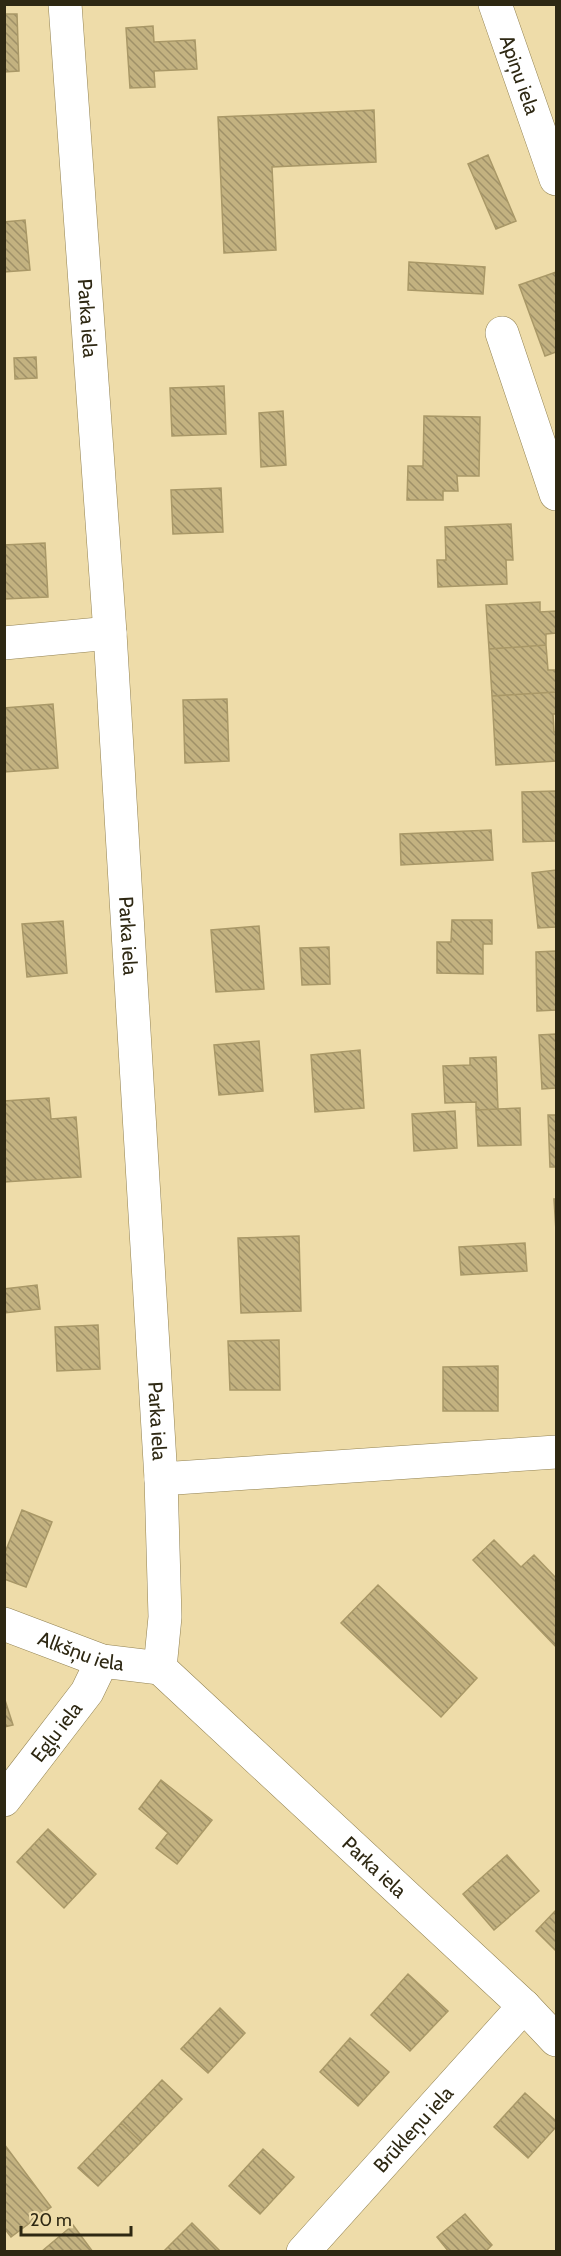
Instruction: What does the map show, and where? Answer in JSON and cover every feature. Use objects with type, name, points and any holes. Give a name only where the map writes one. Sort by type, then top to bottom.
[{"type":"street","name":"Parka iela","points":[[65,4],[110,633],[161,1479],[165,1617],[160,1668],[524,2007],[556,2040]]},
{"type":"street","name":"Apiņu iela","points":[[495,4],[556,179]]},
{"type":"street","points":[[502,333],[556,494]]},
{"type":"street","points":[[4,643],[110,633]]},
{"type":"street","points":[[161,1479],[556,1452]]},
{"type":"street","name":"Alkšņu iela","points":[[4,1624],[102,1661],[160,1668]]},
{"type":"street","name":"Egļu iela","points":[[4,1800],[87,1692],[102,1661]]},
{"type":"street","name":"Brūkleņu iela","points":[[303,2252],[524,2007]]},
{"type":"building","points":[[4,14],[17,14],[19,71],[4,72]]},
{"type":"building","points":[[153,26],[154,42],[195,40],[197,69],[154,71],[155,87],[130,88],[126,28]]},
{"type":"building","points":[[374,110],[376,162],[272,167],[276,250],[224,253],[218,117]]},
{"type":"building","points":[[488,155],[516,221],[496,229],[468,164]]},
{"type":"building","points":[[25,220],[30,270],[4,272],[4,222]]},
{"type":"building","points":[[409,262],[485,267],[483,294],[408,290]]},
{"type":"building","points":[[556,272],[556,352],[545,356],[519,285]]},
{"type":"building","points":[[36,357],[37,378],[15,379],[14,358]]},
{"type":"building","points":[[224,386],[226,434],[172,436],[170,388]]},
{"type":"building","points":[[283,411],[286,465],[261,467],[259,413]]},
{"type":"building","points":[[424,416],[480,417],[479,476],[457,476],[458,491],[443,491],[443,500],[407,500],[408,466],[423,466]]},
{"type":"building","points":[[221,488],[223,532],[173,534],[171,490]]},
{"type":"building","points":[[511,524],[513,560],[506,560],[507,584],[438,587],[437,560],[446,560],[445,527]]},
{"type":"building","points":[[45,543],[48,597],[4,599],[4,545]]},
{"type":"building","points":[[540,602],[540,612],[556,611],[556,633],[546,634],[546,645],[489,649],[486,605]]},
{"type":"building","points":[[546,645],[548,670],[556,670],[556,692],[492,696],[489,649]]},
{"type":"building","points":[[556,692],[556,714],[553,714],[554,732],[556,732],[556,761],[496,765],[492,696]]},
{"type":"building","points":[[227,699],[229,761],[185,763],[183,700]]},
{"type":"building","points":[[53,704],[58,768],[4,772],[4,708]]},
{"type":"building","points":[[556,791],[556,841],[523,842],[522,792]]},
{"type":"building","points":[[491,830],[493,860],[401,865],[400,834]]},
{"type":"building","points":[[556,870],[556,927],[538,928],[532,873]]},
{"type":"building","points":[[452,920],[492,920],[492,944],[483,944],[483,974],[437,973],[437,942],[451,942]]},
{"type":"building","points":[[63,921],[67,973],[27,977],[22,924]]},
{"type":"building","points":[[259,926],[264,989],[216,992],[211,930]]},
{"type":"building","points":[[329,947],[330,984],[302,985],[300,948]]},
{"type":"building","points":[[556,951],[556,1010],[537,1011],[536,952]]},
{"type":"building","points":[[556,1034],[556,1088],[542,1089],[539,1035]]},
{"type":"building","points":[[259,1041],[263,1091],[219,1095],[214,1045]]},
{"type":"building","points":[[360,1050],[364,1108],[315,1112],[311,1055]]},
{"type":"building","points":[[496,1057],[498,1109],[476,1110],[476,1102],[445,1103],[443,1066],[470,1065],[470,1058]]},
{"type":"building","points":[[49,1098],[51,1119],[76,1117],[81,1177],[4,1182],[4,1101]]},
{"type":"building","points":[[520,1108],[521,1145],[478,1146],[476,1110]]},
{"type":"building","points":[[455,1111],[457,1148],[414,1151],[412,1114]]},
{"type":"building","points":[[548,1115],[556,1115],[556,1167],[550,1167]]},
{"type":"building","points":[[554,1199],[556,1199],[556,1231]]},
{"type":"building","points":[[299,1236],[301,1311],[241,1313],[238,1238]]},
{"type":"building","points":[[525,1243],[527,1271],[461,1275],[459,1247]]},
{"type":"building","points":[[37,1285],[40,1309],[4,1313],[4,1289]]},
{"type":"building","points":[[98,1325],[100,1369],[57,1371],[55,1327]]},
{"type":"building","points":[[279,1340],[280,1390],[230,1390],[228,1341]]},
{"type":"building","points":[[498,1366],[498,1411],[443,1411],[443,1367]]},
{"type":"building","points":[[22,1510],[52,1522],[26,1587],[4,1579],[4,1555]]},
{"type":"building","points":[[494,1540],[521,1567],[534,1555],[556,1578],[556,1647],[473,1560]]},
{"type":"building","points":[[378,1585],[477,1678],[441,1717],[341,1623]]},
{"type":"building","points":[[4,1697],[13,1725],[4,1727]]},
{"type":"building","points":[[161,1780],[212,1820],[177,1864],[156,1848],[168,1833],[139,1809]]},
{"type":"building","points":[[48,1829],[96,1874],[64,1908],[17,1862]]},
{"type":"building","points":[[507,1855],[539,1891],[494,1930],[463,1894]]},
{"type":"building","points":[[556,1910],[556,1951],[536,1931]]},
{"type":"building","points":[[408,1974],[448,2011],[410,2051],[371,2015]]},
{"type":"building","points":[[220,2008],[245,2033],[208,2073],[181,2049]]},
{"type":"building","points":[[350,2038],[389,2072],[358,2106],[320,2072]]},
{"type":"building","points":[[162,2080],[182,2099],[141,2142],[121,2123]]},
{"type":"building","points":[[525,2093],[556,2121],[556,2127],[528,2158],[494,2127]]},
{"type":"building","points":[[121,2123],[141,2142],[98,2186],[78,2168]]},
{"type":"building","points":[[4,2144],[51,2207],[11,2237],[4,2228]]},
{"type":"building","points":[[263,2149],[294,2177],[260,2214],[229,2186]]},
{"type":"building","points":[[465,2214],[492,2245],[485,2252],[449,2252],[437,2237]]},
{"type":"building","points":[[192,2223],[221,2252],[163,2252]]},
{"type":"building","points":[[73,2225],[93,2252],[41,2252]]}]
